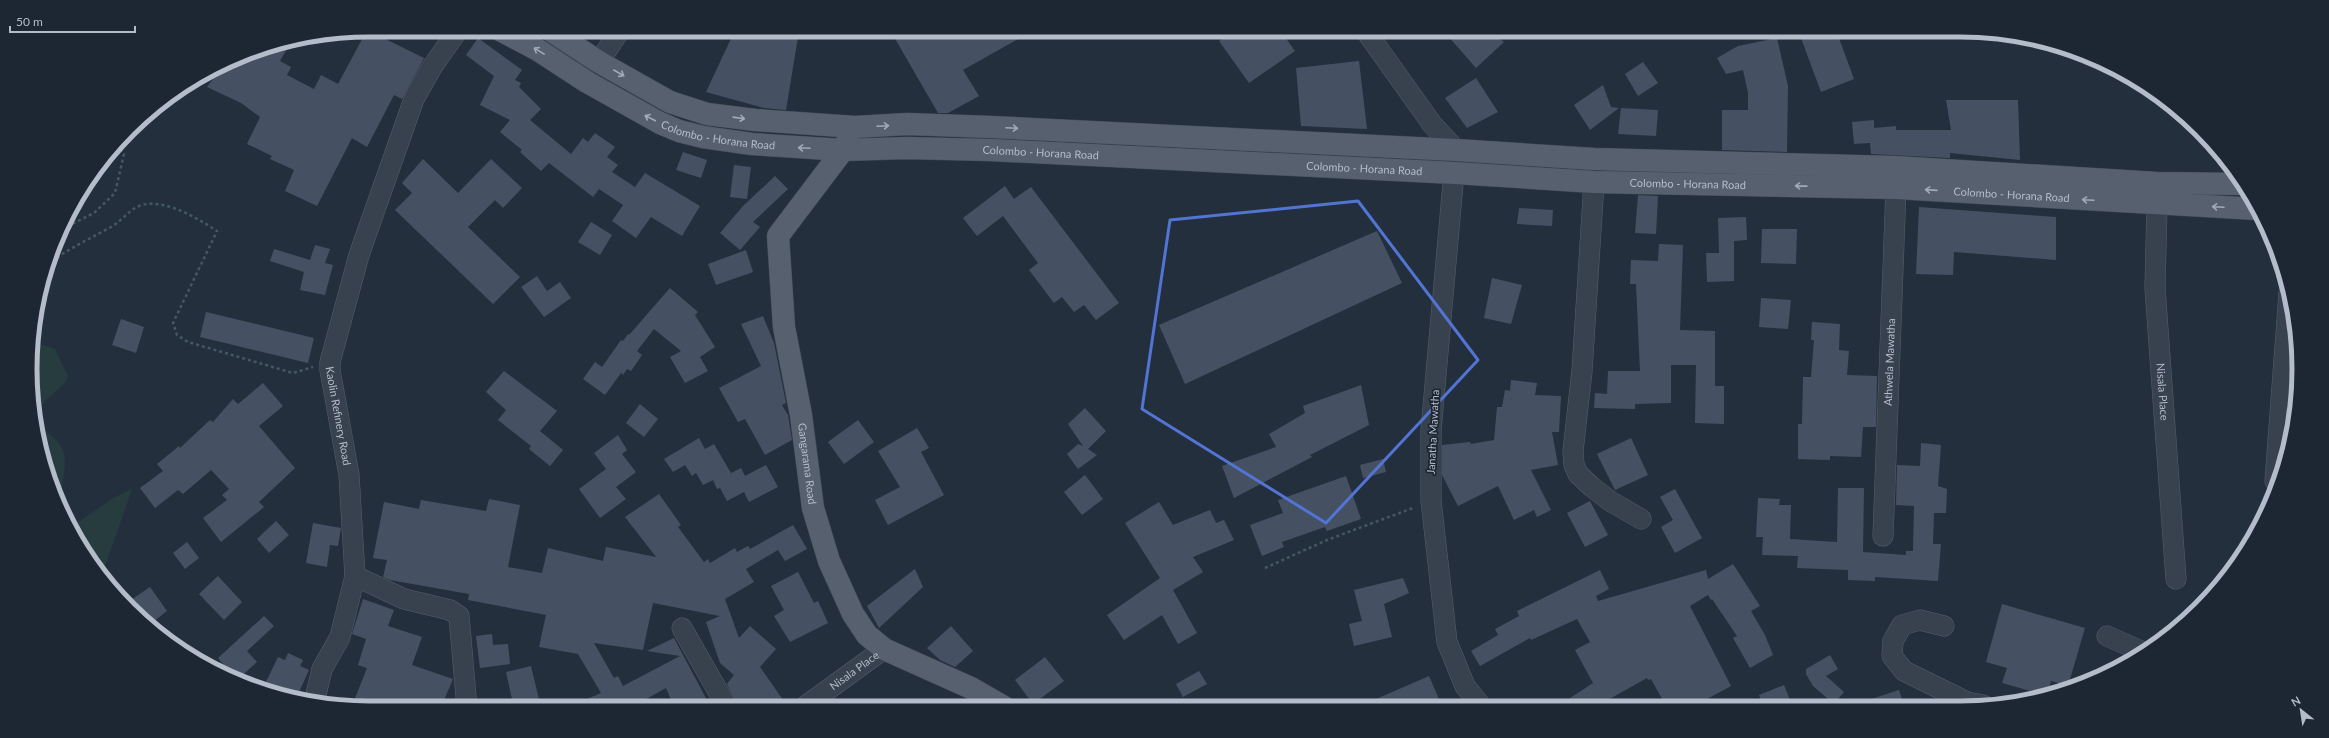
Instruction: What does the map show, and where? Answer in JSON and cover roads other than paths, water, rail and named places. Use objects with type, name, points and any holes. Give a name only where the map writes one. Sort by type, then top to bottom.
[{"type":"main road","name":"Colombo - Horana Road","points":[[513,37],[538,50],[618,101],[679,131],[752,144],[843,150],[907,148],[1086,155],[1455,173],[1594,182],[1896,188],[2251,209]]},
{"type":"main road","name":"Colombo - Horana Road","points":[[561,37],[599,62],[670,102],[686,109],[755,120],[855,127],[907,124],[1087,132],[1456,150],[1594,159],[1895,166],[2157,183],[2235,184]]},
{"type":"main road","name":"Gangarama Road","points":[[855,127],[843,150],[778,236],[784,327],[801,415],[813,508],[829,561],[853,614],[867,636],[884,649],[971,688],[994,701]]},
{"type":"main road","points":[[1086,155],[1087,132]]},
{"type":"street","name":"Kaolin Refinery Road","points":[[316,697],[322,669],[340,637],[355,576],[348,475],[330,370],[330,362],[359,255],[414,99],[432,67],[453,37]]},
{"type":"street","points":[[599,62],[615,37]]},
{"type":"street","points":[[1370,37],[1432,124],[1456,150]]},
{"type":"street","name":"Janatha Mawatha","points":[[1456,150],[1431,430],[1431,501],[1447,642],[1465,686],[1478,701]]},
{"type":"street","points":[[1594,182],[1582,371],[1573,452],[1574,465],[1578,474],[1592,488],[1610,501],[1641,519]]},
{"type":"street","name":"Athwela Mawatha","points":[[1883,536],[1896,188]]},
{"type":"street","name":"Nisala Place","points":[[2158,204],[2155,288],[2176,579]]},
{"type":"street","points":[[2276,471],[2287,314]]},
{"type":"street","points":[[355,576],[404,599],[450,610],[459,616],[466,701]]},
{"type":"street","points":[[1944,626],[1920,620],[1902,625],[1893,641],[1892,656],[1904,671],[1965,701]]},
{"type":"street","points":[[682,628],[724,701]]},
{"type":"street","points":[[2107,636],[2137,649]]},
{"type":"street","name":"Nisala Place","points":[[812,701],[884,649]]}]
